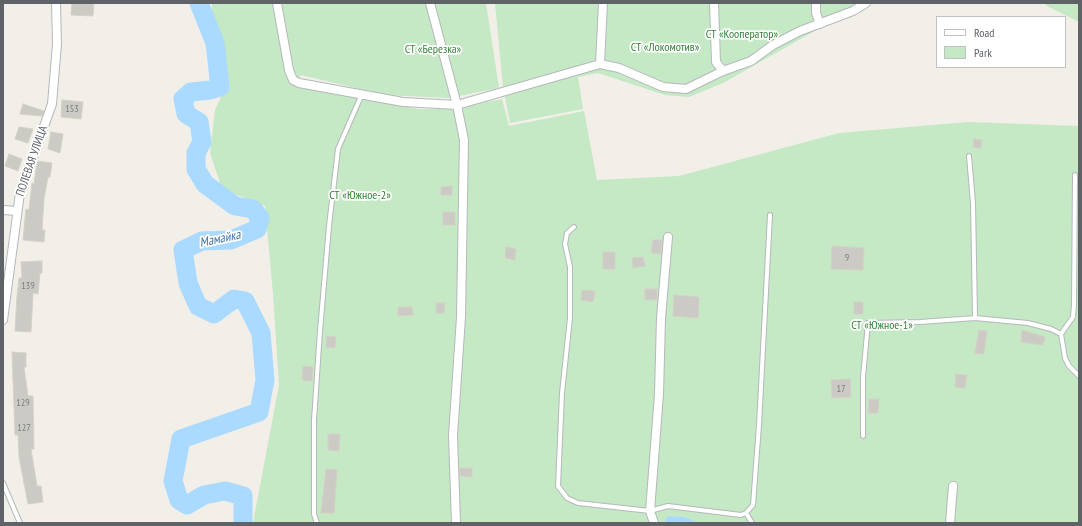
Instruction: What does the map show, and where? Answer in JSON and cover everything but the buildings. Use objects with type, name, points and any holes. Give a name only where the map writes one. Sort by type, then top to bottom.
[{"type":"street","name":"ПОЛЕВАЯ УЛИЦА","points":[[3,320],[20,193],[52,104],[57,44],[56,3]]},
{"type":"street","points":[[277,3],[289,70],[293,80],[299,83],[403,102],[457,105],[600,64],[619,68],[663,86],[686,89],[723,71],[751,61],[773,45],[800,31],[853,11],[866,3]]},
{"type":"street","points":[[430,3],[457,105],[464,140],[461,317],[454,436],[456,523]]},
{"type":"street","points":[[600,64],[603,3]]},
{"type":"street","points":[[714,3],[716,62],[723,71]]},
{"type":"street","points":[[816,3],[816,13],[820,24]]},
{"type":"street","points":[[3,210],[17,211]]},
{"type":"street","points":[[654,523],[650,511],[659,394],[661,318],[668,237]]},
{"type":"street","points":[[950,523],[953,486]]},
{"type":"lane","points":[[317,523],[314,514],[313,487],[314,420],[329,226],[338,149],[362,94]]},
{"type":"lane","points":[[969,156],[973,203],[975,318]]},
{"type":"lane","points":[[1060,334],[1073,318],[1075,175]]},
{"type":"lane","points":[[574,227],[567,233],[565,244],[570,267],[570,318],[562,393],[558,486],[567,498],[578,503],[650,511],[668,506],[741,515],[746,513],[753,505],[759,432],[770,215]]},
{"type":"lane","points":[[863,436],[863,377],[868,323],[920,322],[975,318],[1028,323],[1051,329],[1060,334],[1065,358],[1069,366],[1079,376]]},
{"type":"lane","points":[[3,483],[20,523]]},
{"type":"lane","points":[[746,513],[752,523]]},
{"type":"green space","name":"СТ «Южное-1»","points":[[212,3],[486,3],[499,88],[449,98],[385,95],[301,75],[296,86],[418,109],[451,109],[502,99],[509,126],[584,111],[597,180],[679,176],[839,133],[968,122],[1079,126],[1079,523],[253,523],[279,385],[273,294],[265,206],[222,189],[210,153],[215,110],[226,86],[212,18]]},
{"type":"green space","name":"СТ «Локомотив»","points":[[495,3],[864,3],[723,83],[689,97],[665,95],[598,73],[578,77],[583,109],[510,123],[503,87]]},
{"type":"green space","points":[[1044,3],[1079,3],[1079,22],[1047,6]]},
{"type":"water","points":[[668,516],[684,517],[698,523],[664,523]]},
{"type":"waterway","name":"Мамайка","points":[[199,3],[215,43],[220,87],[210,90],[191,92],[183,99],[186,114],[199,122],[202,142],[196,153],[196,169],[205,184],[235,206],[253,209],[260,218],[257,229],[231,240],[202,241],[183,250],[188,283],[198,306],[214,314],[234,299],[245,301],[261,333],[265,380],[259,412],[181,439],[173,481],[179,500],[187,505],[204,495],[225,491],[243,496],[243,523]]},
{"type":"park label","name":"СТ «Кооператор»","points":[[742,35]]},
{"type":"park label","name":"СТ «Березка»","points":[[433,50]]},
{"type":"park label","name":"СТ «Южное-2»","points":[[360,196]]}]
